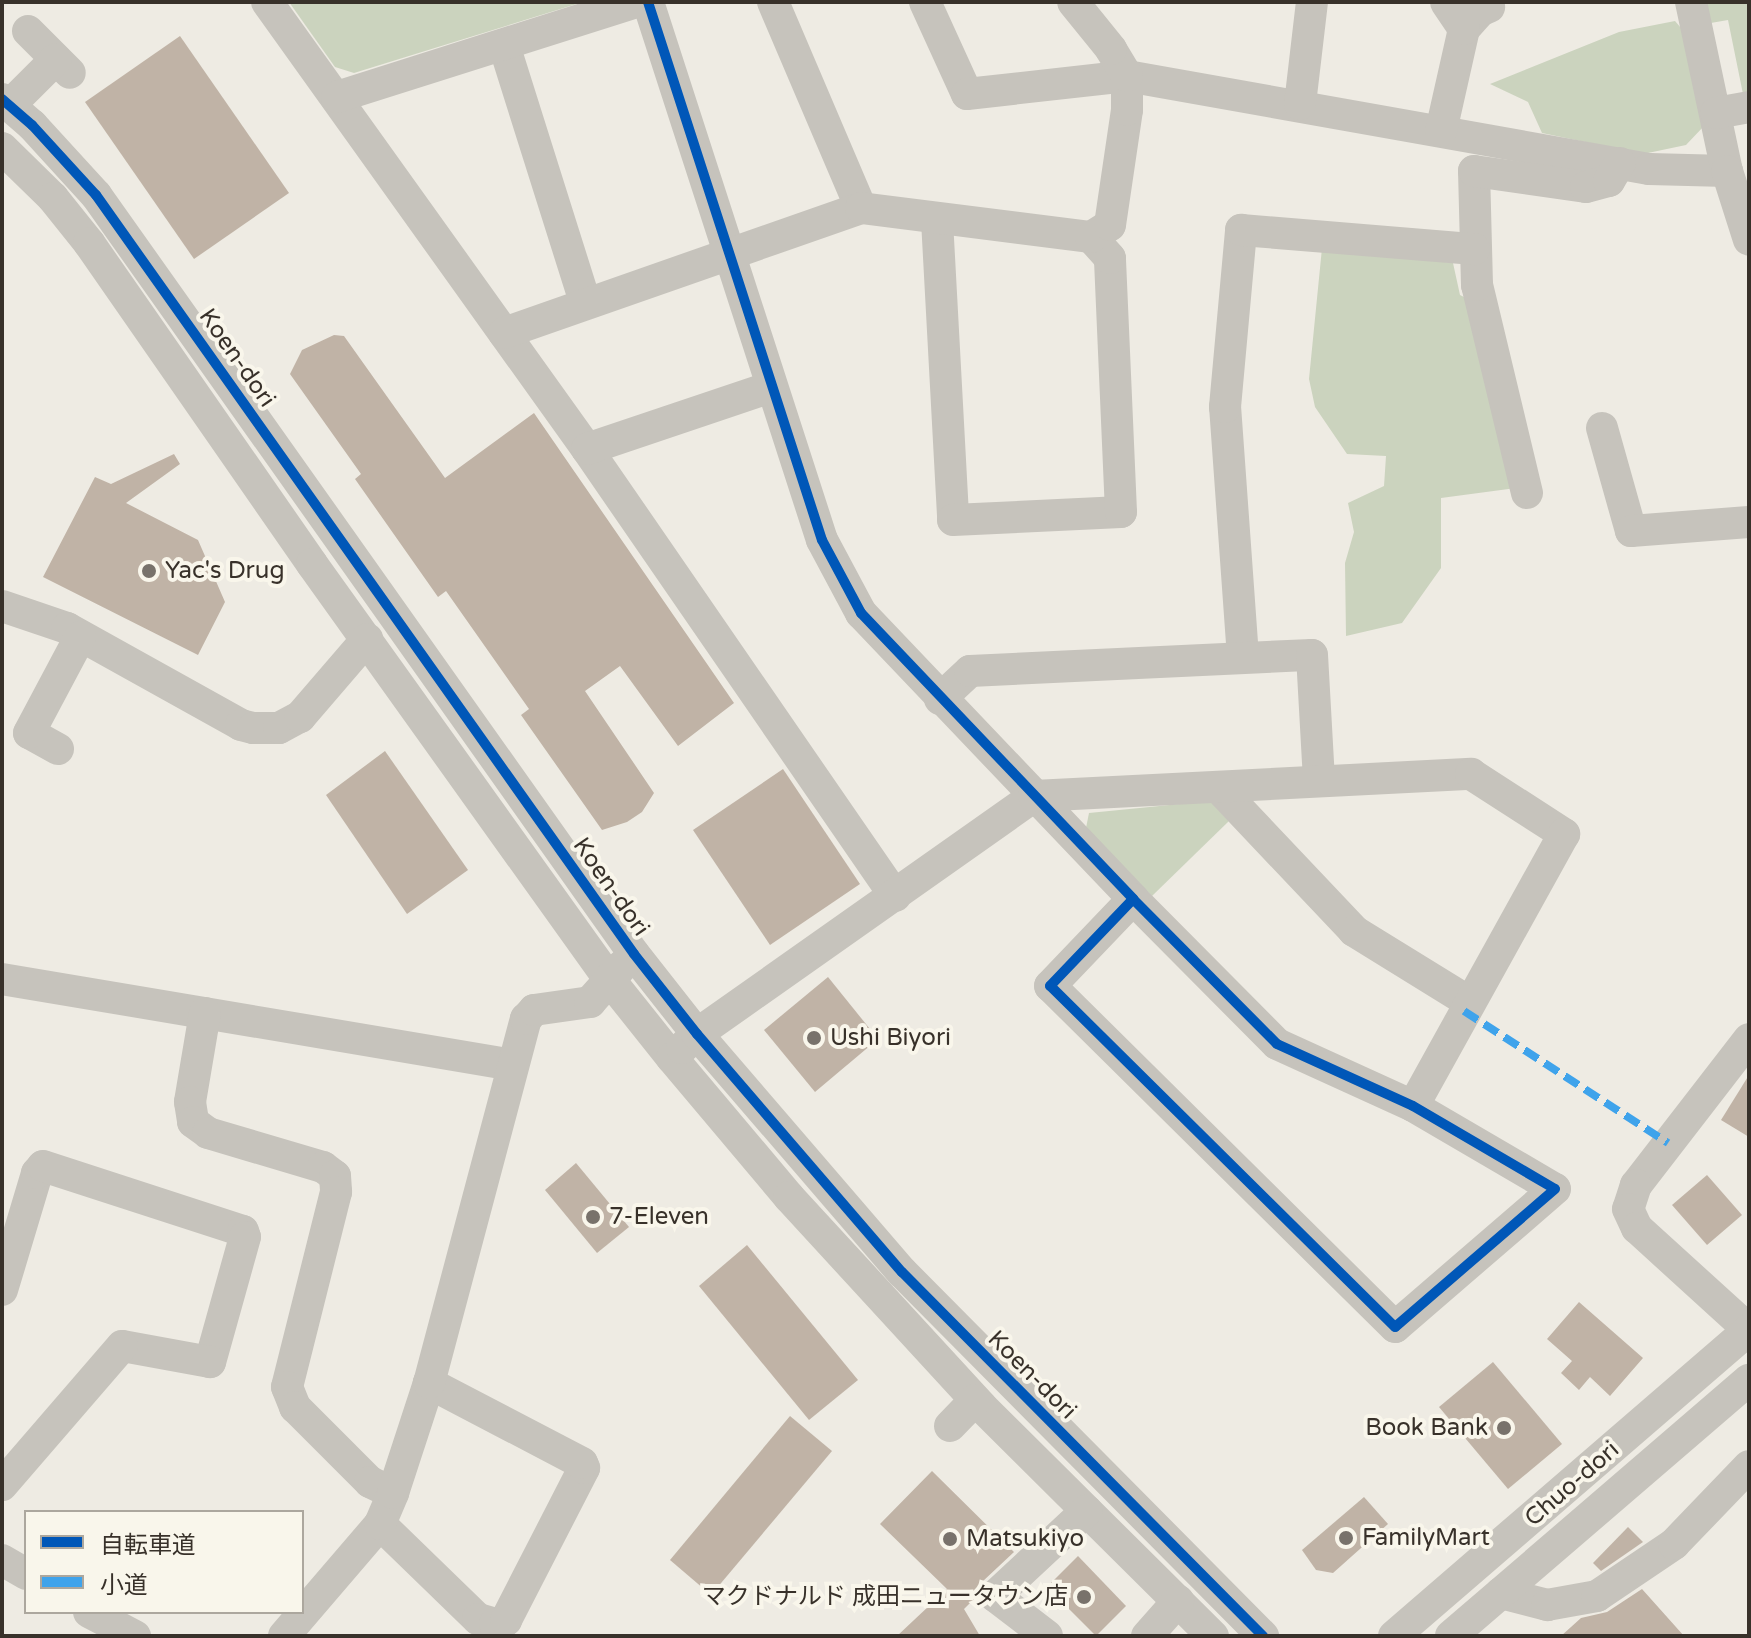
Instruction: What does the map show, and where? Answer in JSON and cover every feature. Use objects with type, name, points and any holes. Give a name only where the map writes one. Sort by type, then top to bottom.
[{"type":"street","points":[[267,2],[587,449],[895,896]]},
{"type":"street","points":[[337,97],[637,2]]},
{"type":"street","points":[[648,2],[771,387],[833,566],[861,613],[1133,899],[1277,1044],[1413,1106],[1555,1189],[1395,1327],[1050,986],[1133,899]]},
{"type":"street","points":[[773,2],[861,208]]},
{"type":"street","points":[[925,2],[967,94],[1127,76],[1300,104],[1649,169],[1727,171]]},
{"type":"street","points":[[504,333],[585,302],[861,208],[1091,237],[1110,225],[1127,110],[1127,76],[1111,49],[1073,2]]},
{"type":"street","points":[[1300,104],[1312,2]]},
{"type":"street","points":[[1446,2],[1464,29]]},
{"type":"street","points":[[1691,2],[1727,171],[1749,240]]},
{"type":"street","points":[[1441,131],[1464,29],[1480,11],[1489,7]]},
{"type":"street","points":[[6,103],[63,66],[28,31]]},
{"type":"street","points":[[504,45],[585,302]]},
{"type":"street","name":"Koen-dori","points":[[6,103],[60,155],[104,206],[634,954],[697,1034],[902,1272],[1263,1636]]},
{"type":"street","points":[[1716,113],[1749,107]]},
{"type":"street","points":[[2,148],[53,198],[89,243],[609,979],[672,1058],[789,1197],[975,1400],[1213,1636]]},
{"type":"street","points":[[1527,493],[1477,285],[1474,171],[1586,187],[1609,181],[1620,163]]},
{"type":"street","points":[[937,220],[953,520],[1121,512],[1110,258],[1091,237]]},
{"type":"street","points":[[1243,657],[1225,407],[1241,230],[1474,249]]},
{"type":"street","points":[[587,449],[771,387]]},
{"type":"street","points":[[1602,428],[1631,531],[1749,522]]},
{"type":"street","points":[[2,606],[74,632],[160,692],[241,725],[279,728],[300,717],[367,639]]},
{"type":"street","points":[[58,749],[29,733],[74,632]]},
{"type":"street","points":[[940,699],[970,671],[1312,655],[1319,781]]},
{"type":"street","points":[[672,1058],[697,1034],[1034,796],[1471,774],[1564,834],[1413,1106]]},
{"type":"street","points":[[1218,787],[1354,931],[1469,1002]]},
{"type":"street","points":[[304,1613],[380,1524],[393,1493],[429,1383],[526,1019],[534,1010],[590,1002],[634,954]]},
{"type":"street","points":[[2,979],[513,1065]]},
{"type":"street","points":[[205,1013],[190,1102],[193,1122],[208,1133],[323,1167],[335,1176],[336,1192],[287,1387],[295,1407],[370,1482],[393,1493]]},
{"type":"street","points":[[1749,1039],[1636,1185],[1628,1209],[1637,1228],[1749,1330]]},
{"type":"street","points":[[2,1290],[37,1173],[43,1166],[243,1231],[245,1237],[210,1362],[122,1346],[2,1485]]},
{"type":"street","name":"Chuo-dori","points":[[1394,1636],[1749,1330]]},
{"type":"street","points":[[380,1524],[478,1619],[495,1624],[506,1620],[584,1468],[582,1463],[429,1383]]},
{"type":"street","name":"Chuo-dori","points":[[1451,1636],[1742,1398]]},
{"type":"street","points":[[950,1426],[975,1400]]},
{"type":"street","points":[[1501,1593],[1547,1605],[1597,1596],[1674,1544],[1749,1466]]},
{"type":"street","points":[[1047,1636],[995,1596],[1086,1511]]},
{"type":"street","points":[[2,1560],[24,1573]]},
{"type":"street","points":[[1147,1636],[1178,1601]]},
{"type":"street","points":[[93,1614],[135,1636]]},
{"type":"street","points":[[284,1636],[303,1614]]},
{"type":"green space","points":[[289,2],[583,2],[354,73],[335,67]]},
{"type":"green space","points":[[1702,2],[1749,2],[1749,96],[1744,99],[1728,20],[1705,24]]},
{"type":"green space","points":[[1675,21],[1681,28],[1704,126],[1686,145],[1643,154],[1542,133],[1528,102],[1490,84],[1619,32]]},
{"type":"green space","points":[[1322,248],[1453,263],[1460,295],[1474,302],[1516,488],[1441,498],[1441,568],[1402,623],[1346,636],[1345,563],[1354,532],[1348,503],[1384,486],[1386,456],[1347,454],[1315,407],[1309,379]]},
{"type":"green space","points":[[1210,801],[1229,821],[1152,896],[1086,828],[1089,813]]},
{"type":"building","points":[[180,36],[289,193],[194,259],[85,102]]},
{"type":"building","points":[[334,335],[344,336],[445,478],[534,413],[734,703],[678,746],[620,666],[585,691],[654,793],[642,812],[627,822],[602,830],[521,715],[529,709],[446,591],[438,597],[355,479],[361,474],[290,374],[302,350]]},
{"type":"building","points":[[174,454],[180,464],[126,503],[198,540],[225,602],[198,655],[43,577],[95,477],[111,484]]},
{"type":"building","points":[[385,751],[468,870],[407,914],[326,795]]},
{"type":"building","points":[[783,769],[860,884],[770,945],[693,830]]},
{"type":"building","points":[[828,977],[878,1039],[815,1092],[764,1030]]},
{"type":"building","points":[[1749,1075],[1749,1137],[1721,1120]]},
{"type":"building","points":[[576,1163],[629,1227],[597,1253],[545,1190]]},
{"type":"building","points":[[1707,1175],[1742,1215],[1707,1245],[1672,1205]]},
{"type":"building","points":[[747,1245],[858,1380],[809,1420],[699,1286]]},
{"type":"building","points":[[1579,1302],[1643,1358],[1610,1396],[1590,1377],[1579,1390],[1561,1373],[1572,1361],[1547,1339]]},
{"type":"building","points":[[1493,1362],[1562,1444],[1508,1489],[1439,1407]]},
{"type":"building","points":[[790,1416],[832,1451],[711,1595],[670,1560]]},
{"type":"building","points":[[932,1471],[1014,1552],[982,1582],[977,1596],[964,1609],[980,1636],[897,1636],[947,1589],[880,1524]]},
{"type":"building","points":[[1364,1497],[1388,1524],[1333,1573],[1316,1570],[1302,1550]]},
{"type":"building","points":[[1628,1527],[1643,1542],[1601,1571],[1593,1563]]},
{"type":"building","points":[[1078,1556],[1126,1606],[1096,1636],[1047,1587]]},
{"type":"building","points":[[1642,1589],[1684,1636],[1561,1636],[1581,1618],[1607,1612]]},
{"type":"marked path","points":[[1464,1011],[1668,1143]]},
{"type":"cycle path","points":[[648,2],[822,540],[861,613],[1133,899],[1277,1044],[1413,1106],[1555,1189],[1395,1327],[1050,986],[1133,899]]},
{"type":"cycle path","points":[[2,99],[32,125],[96,195],[634,954],[697,1034],[902,1272],[1263,1636]]},
{"type":"place","name":"Yac's Drug","points":[[149,571]]},
{"type":"place","name":"Ushi Biyori","points":[[814,1038]]},
{"type":"place","name":"7-Eleven","points":[[593,1217]]},
{"type":"place","name":"Book Bank","points":[[1504,1428]]},
{"type":"place","name":"FamilyMart","points":[[1346,1538]]},
{"type":"place","name":"Matsukiyo","points":[[950,1539]]},
{"type":"place","name":"マクドナルド 成田ニュータウン店","points":[[1084,1597]]}]
